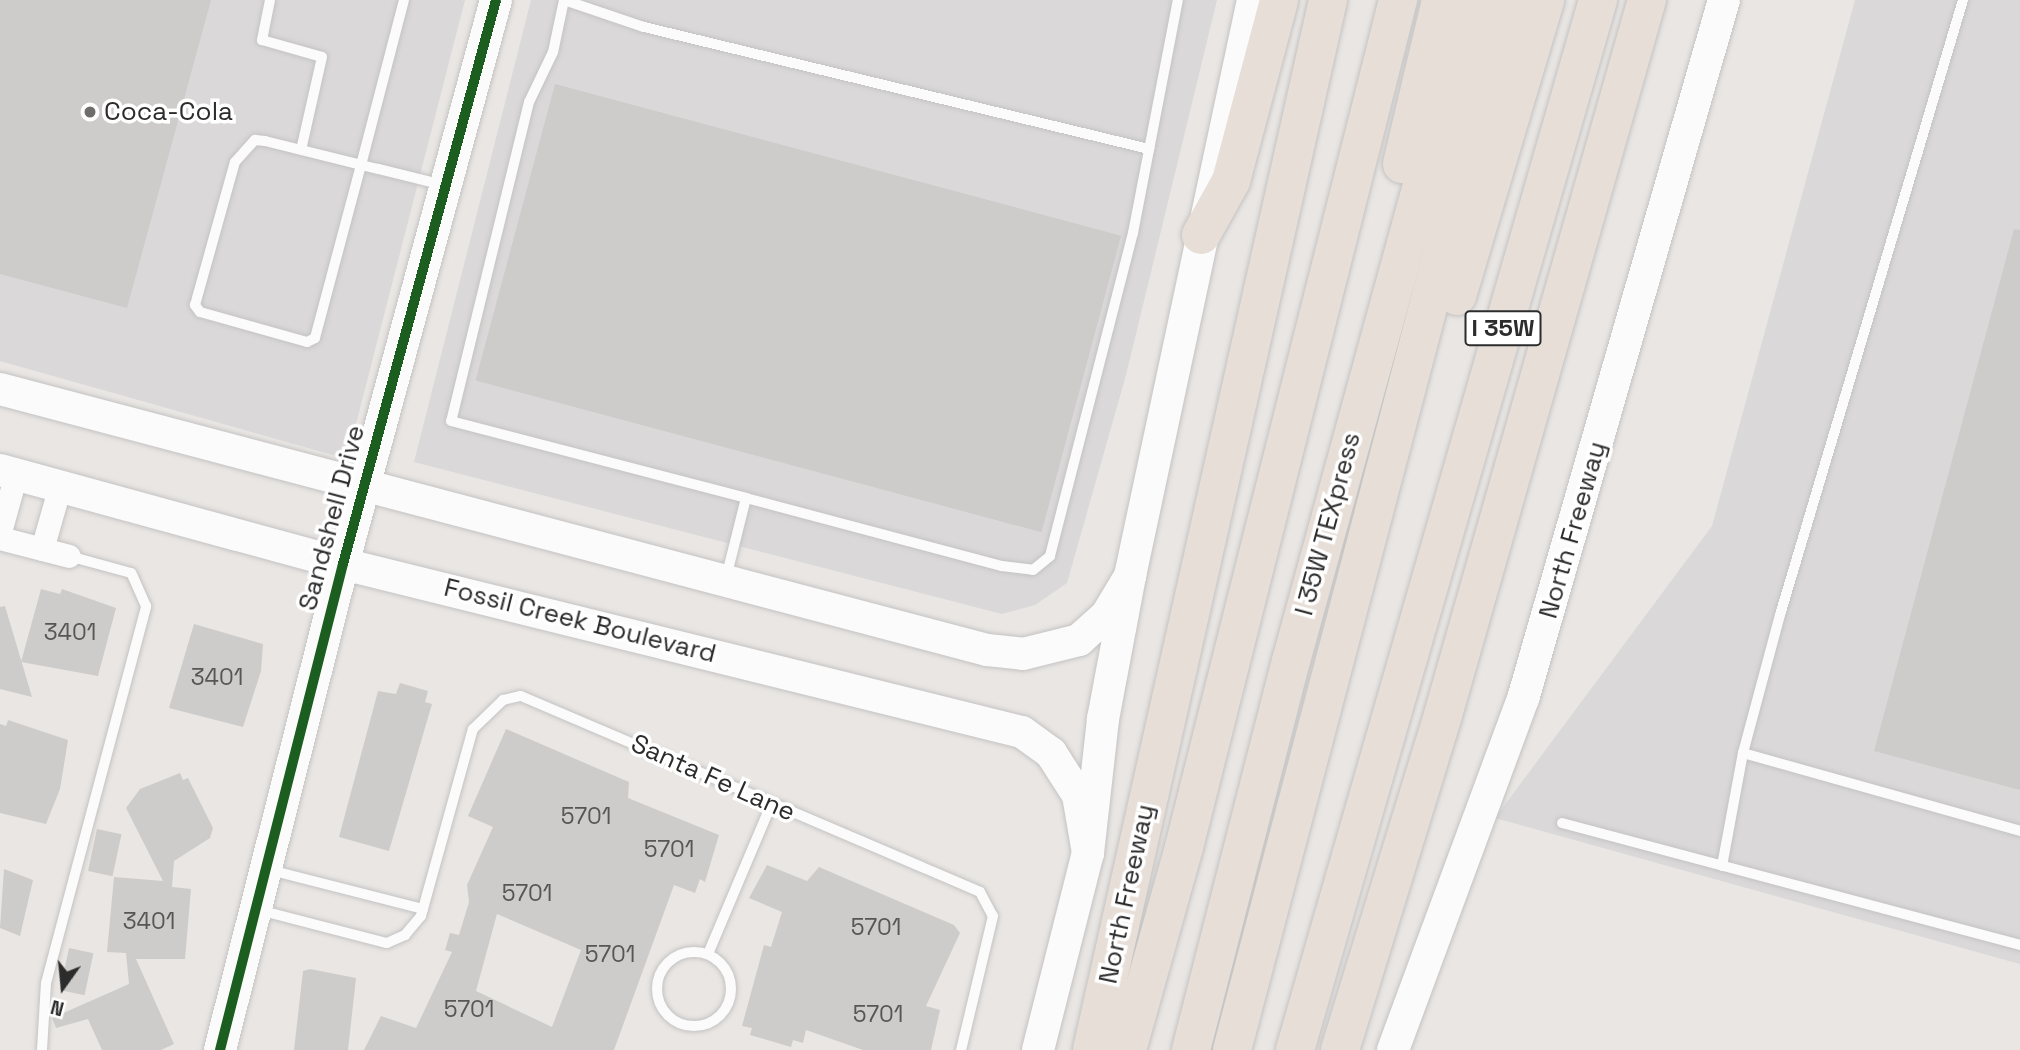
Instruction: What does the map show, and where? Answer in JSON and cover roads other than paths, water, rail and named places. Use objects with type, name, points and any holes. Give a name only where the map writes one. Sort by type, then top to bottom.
[{"type":"highway","points":[[1201,235],[1231,181],[1279,0]]},
{"type":"highway","name":"North Freeway","points":[[1092,1050],[1272,233],[1328,0]]},
{"type":"highway","points":[[1126,1050],[1187,833],[1398,0]]},
{"type":"highway","points":[[1328,525],[1330,463],[1441,0]]},
{"type":"highway","name":"I 35W TEXpress","points":[[1191,1050],[1328,525],[1473,0]]},
{"type":"highway","name":"I 35W TEXpress","points":[[1232,1050],[1378,510],[1509,0]]},
{"type":"highway","points":[[1378,510],[1403,478],[1545,0]]},
{"type":"highway","name":"I 35W","points":[[1295,1050],[1598,0]]},
{"type":"highway","points":[[1340,1050],[1443,715],[1647,0]]},
{"type":"main road","name":"Sandshell Drive","points":[[220,1050],[263,868],[496,0]]},
{"type":"main road","name":"North Freeway","points":[[1038,1050],[1088,853],[1103,719],[1130,576],[1253,0]]},
{"type":"main road","name":"North Freeway","points":[[1393,1050],[1523,699],[1724,0]]},
{"type":"main road","points":[[0,389],[364,489],[987,650],[1023,654],[1079,640],[1106,617],[1130,576]]},
{"type":"main road","name":"Fossil Creek Boulevard","points":[[8,472],[343,564],[1022,732],[1051,753],[1078,795],[1088,853]]},
{"type":"street","points":[[0,532],[8,472]]},
{"type":"street","points":[[42,549],[60,486]]},
{"type":"street","points":[[0,538],[69,556]]},
{"type":"lane","points":[[270,0],[262,40],[322,57],[301,150]]},
{"type":"lane","points":[[404,0],[361,165],[315,338],[307,342],[200,312],[195,304],[236,162],[255,140],[301,150],[361,165],[446,186]]},
{"type":"lane","points":[[1149,149],[644,27],[566,0],[553,52],[529,102],[451,421],[1002,566],[1033,570],[1050,556],[1149,149],[1178,0]]},
{"type":"lane","points":[[1722,866],[1743,753],[1964,0]]},
{"type":"lane","points":[[725,582],[746,498]]},
{"type":"lane","points":[[42,1050],[46,983],[146,606],[143,589],[131,573],[69,556]]},
{"type":"lane","name":"Santa Fe Lane","points":[[253,908],[387,943],[405,934],[423,909],[473,729],[503,700],[521,696],[542,702],[771,805],[968,884],[989,902],[990,936],[961,1050]]},
{"type":"lane","points":[[1743,753],[2020,831]]},
{"type":"lane","points":[[708,954],[771,805]]},
{"type":"lane","points":[[1562,823],[2020,945]]},
{"type":"lane","points":[[263,868],[423,909]]},
{"type":"lane","points":[[687,952],[708,954],[725,968],[732,988],[727,1009],[711,1024],[690,1028],[669,1019],[657,1002],[656,980],[667,961],[687,952]]},
{"type":"place","name":"Coca-Cola","points":[[90,112]]}]
